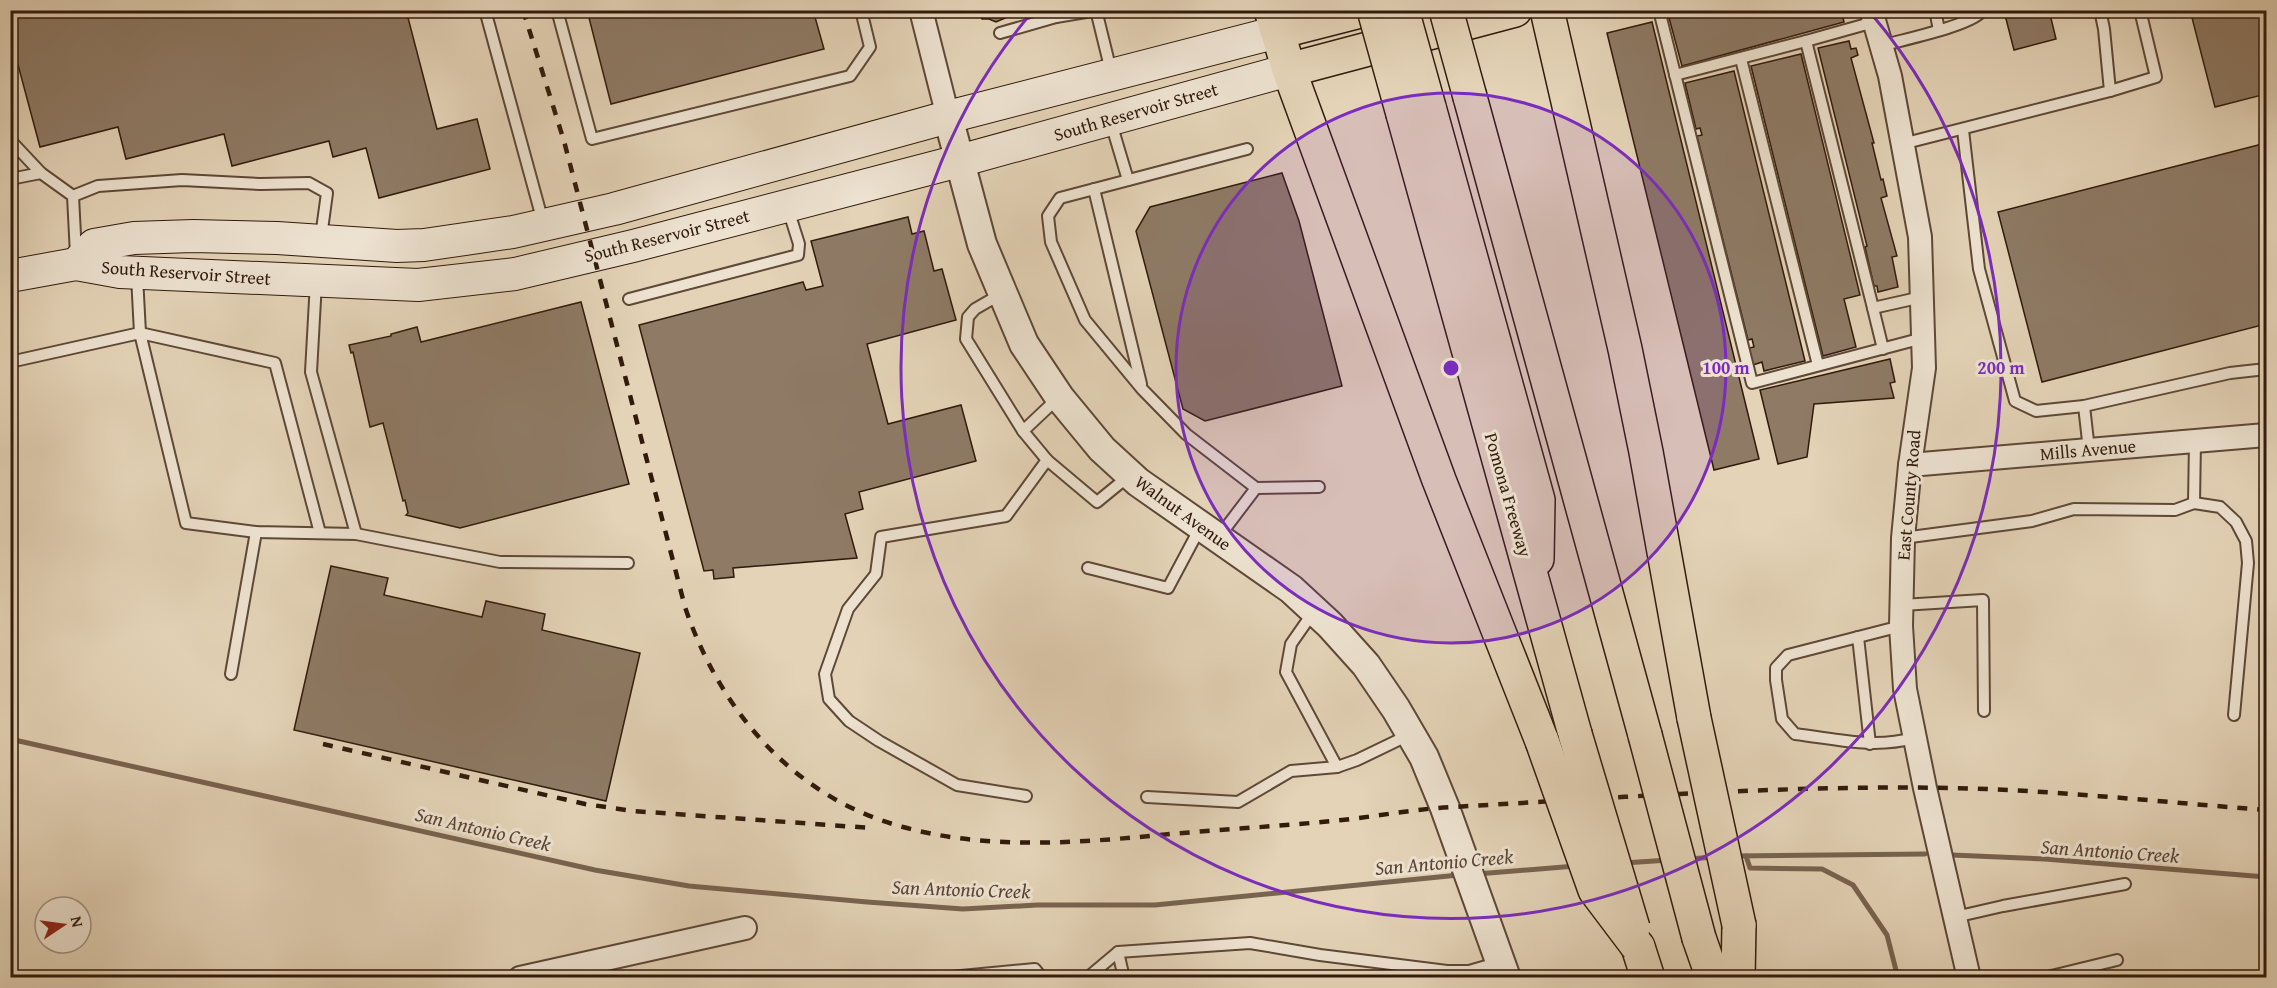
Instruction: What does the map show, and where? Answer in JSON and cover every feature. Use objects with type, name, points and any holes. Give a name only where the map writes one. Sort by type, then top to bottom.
[{"type":"main road","name":"South Reservoir Street","points":[[76,264],[94,245],[134,238],[193,236],[278,238],[397,246],[424,245],[513,232],[614,209],[1112,74],[1275,21],[1364,10]]},
{"type":"main road","name":"Pomona Freeway","points":[[1374,10],[1438,105],[1602,571],[1699,938],[1713,978]]},
{"type":"main road","points":[[1402,10],[1438,105]]},
{"type":"main road","points":[[1425,10],[1438,105]]},
{"type":"main road","name":"Pomona Freeway","points":[[1446,10],[1438,105],[1537,596],[1575,734],[1648,978]]},
{"type":"main road","name":"South Reservoir Street","points":[[76,264],[120,272],[418,285],[515,274],[633,246],[959,161],[1515,10]]},
{"type":"main road","points":[[1546,10],[1625,349],[1646,453],[1694,718],[1739,925],[1738,978]]},
{"type":"main road","points":[[1275,21],[1289,70],[1439,480],[1542,741],[1595,890],[1638,947]]},
{"type":"main road","points":[[134,238],[137,273]]},
{"type":"main road","points":[[316,282],[320,242]]},
{"type":"main road","points":[[10,276],[76,264]]},
{"type":"street","name":"Walnut Avenue","points":[[921,10],[982,244],[1024,344],[1059,396],[1102,449],[1130,475],[1291,589],[1330,625],[1366,665],[1412,734],[1424,757],[1445,808],[1503,970]]},
{"type":"street","name":"East County Road","points":[[1873,16],[1890,76],[1920,237],[1924,368],[1910,465],[1904,538],[1901,615],[1905,689],[1914,738],[1970,978]]},
{"type":"street","name":"Mills Avenue","points":[[1910,465],[2266,435]]},
{"type":"street","points":[[534,976],[745,928]]},
{"type":"lane","points":[[485,10],[544,225]]},
{"type":"lane","points":[[557,10],[592,139],[850,76],[870,47],[861,10]]},
{"type":"lane","points":[[1659,10],[1752,383],[1923,338]]},
{"type":"lane","points":[[1935,10],[1939,30]]},
{"type":"lane","points":[[1881,46],[1980,16],[1983,10]]},
{"type":"lane","points":[[2100,10],[2110,91]]},
{"type":"lane","points":[[1902,144],[1963,130],[2156,77],[2140,10]]},
{"type":"lane","points":[[1000,33],[1055,14],[1096,11],[1112,74]]},
{"type":"lane","points":[[1675,75],[1806,41],[1873,16]]},
{"type":"lane","points":[[1806,41],[1883,349]]},
{"type":"lane","points":[[1741,59],[1818,365]]},
{"type":"lane","points":[[1110,120],[1128,180]]},
{"type":"lane","points":[[1963,130],[1979,269],[2015,400],[2036,411],[2084,406],[2230,373],[2266,369]]},
{"type":"lane","points":[[10,140],[41,173],[73,196]]},
{"type":"lane","points":[[1247,149],[1060,198],[1048,216],[1051,242],[1085,320],[1142,389],[1186,434],[1256,488],[1319,487]]},
{"type":"lane","points":[[10,179],[41,173]]},
{"type":"lane","points":[[73,196],[98,186],[182,180],[260,184],[309,183],[327,194],[320,242]]},
{"type":"lane","points":[[1094,189],[1142,389]]},
{"type":"lane","points":[[73,196],[76,264]]},
{"type":"lane","points":[[629,299],[798,255],[799,244],[787,206]]},
{"type":"lane","points":[[137,273],[140,333],[186,523],[256,532],[356,534],[500,562],[627,563]]},
{"type":"lane","points":[[316,282],[312,372],[356,534]]},
{"type":"lane","points":[[1002,294],[975,309],[968,317],[966,339],[1023,431],[1047,460],[1097,502],[1130,475]]},
{"type":"lane","points":[[1873,308],[1922,297]]},
{"type":"lane","points":[[10,362],[140,333],[275,363],[320,533]]},
{"type":"lane","points":[[1023,431],[1059,396]]},
{"type":"lane","points":[[2084,406],[2089,450]]},
{"type":"lane","points":[[2194,503],[2195,441]]},
{"type":"lane","points":[[1026,796],[957,785],[879,741],[849,721],[829,699],[825,674],[848,609],[876,574],[881,537],[1006,516],[1047,460]]},
{"type":"lane","points":[[1088,568],[1168,588],[1209,532],[1256,488]]},
{"type":"lane","points":[[1904,538],[2032,521],[2074,509],[2175,510],[2194,503],[2220,507],[2236,522],[2246,541],[2248,563],[2234,715]]},
{"type":"lane","points":[[231,675],[256,532]]},
{"type":"lane","points":[[1914,738],[1893,744],[1870,744],[1795,734],[1782,719],[1776,668],[1788,656],[1858,637],[1901,615],[1983,600],[1984,711]]},
{"type":"lane","points":[[1314,610],[1291,644],[1286,672],[1337,767]]},
{"type":"lane","points":[[1858,637],[1870,744]]},
{"type":"lane","points":[[1147,798],[1238,802],[1290,771],[1337,767],[1412,734]]},
{"type":"lane","points":[[1955,917],[2002,906],[2125,884]]},
{"type":"lane","points":[[1087,978],[1118,952],[1250,943],[1448,974],[1503,970]]},
{"type":"lane","points":[[1118,952],[1124,978]]},
{"type":"lane","points":[[2043,978],[2117,960]]},
{"type":"lane","points":[[940,978],[1035,969],[1042,978]]},
{"type":"building","points":[[10,10],[406,10],[437,129],[477,119],[490,169],[379,198],[366,148],[333,157],[329,141],[232,166],[224,134],[126,159],[118,127],[40,147],[10,35]]},
{"type":"building","points":[[587,10],[813,10],[824,49],[611,104]]},
{"type":"building","points":[[977,10],[1017,10],[1017,13],[996,22],[982,19]]},
{"type":"building","points":[[1681,10],[1685,13],[1695,10],[1841,10],[1844,22],[1682,66],[1668,14]]},
{"type":"building","points":[[2007,10],[2049,10],[2056,39],[2014,50],[2005,15]]},
{"type":"building","points":[[2190,10],[2266,10],[2266,94],[2215,107]]},
{"type":"building","points":[[1652,22],[1759,459],[1714,470],[1607,33]]},
{"type":"building","points":[[1849,41],[1851,49],[1856,48],[1858,55],[1851,58],[1887,196],[1881,198],[1897,256],[1892,257],[1898,287],[1878,292],[1877,286],[1874,286],[1865,247],[1867,246],[1818,48]]},
{"type":"building","points":[[1801,54],[1860,295],[1844,299],[1856,347],[1823,356],[1751,66]]},
{"type":"building","points":[[1734,71],[1805,361],[1764,371],[1762,362],[1753,365],[1749,348],[1754,347],[1752,339],[1748,340],[1697,136],[1702,135],[1700,128],[1696,129],[1685,83]]},
{"type":"building","points":[[2266,143],[2266,324],[2042,382],[1998,212]]},
{"type":"building","points":[[1282,173],[1299,221],[1342,386],[1205,421],[1183,409],[1136,231],[1150,207]]},
{"type":"building","points":[[908,217],[912,234],[924,231],[934,271],[942,269],[956,320],[867,344],[888,424],[961,405],[976,461],[859,492],[863,509],[845,514],[857,558],[733,568],[734,577],[714,579],[713,570],[704,571],[639,325],[803,282],[806,290],[823,286],[811,241]]},
{"type":"building","points":[[581,302],[629,484],[460,528],[406,515],[408,513],[405,500],[403,501],[383,423],[370,427],[353,352],[351,353],[349,345],[391,336],[391,334],[417,327],[421,342]]},
{"type":"building","points":[[1890,359],[1895,382],[1890,383],[1894,398],[1814,404],[1807,457],[1778,464],[1760,390]]},
{"type":"building","points":[[331,566],[388,578],[384,595],[482,617],[486,601],[545,614],[542,630],[640,653],[606,801],[294,730]]},
{"type":"waterway","name":"San Antonio Creek","points":[[10,739],[595,870],[689,886],[963,909],[1037,905],[1155,905],[1459,875]]},
{"type":"waterway","name":"San Antonio Creek","points":[[1735,856],[1925,854]]},
{"type":"waterway","name":"San Antonio Creek","points":[[1952,855],[2045,859],[2266,877]]},
{"type":"waterway","points":[[1746,856],[1750,868],[1822,869],[1853,885],[1887,935],[1898,978]]},
{"type":"waterway","name":"San Antonio Creek","points":[[1690,859],[1713,857]]},
{"type":"waterway","name":"San Antonio Creek","points":[[1624,863],[1669,860]]},
{"type":"waterway","name":"San Antonio Creek","points":[[1477,874],[1576,866]]},
{"type":"railway","points":[[523,10],[564,141],[685,607],[700,645],[718,681],[741,715],[766,745],[795,772],[828,795],[864,813],[903,827],[932,834],[1020,843],[1110,839],[1317,822],[1438,808],[1786,789],[1987,789],[2266,810]]},
{"type":"railway","points":[[323,744],[585,804],[633,811],[871,828]]}]
